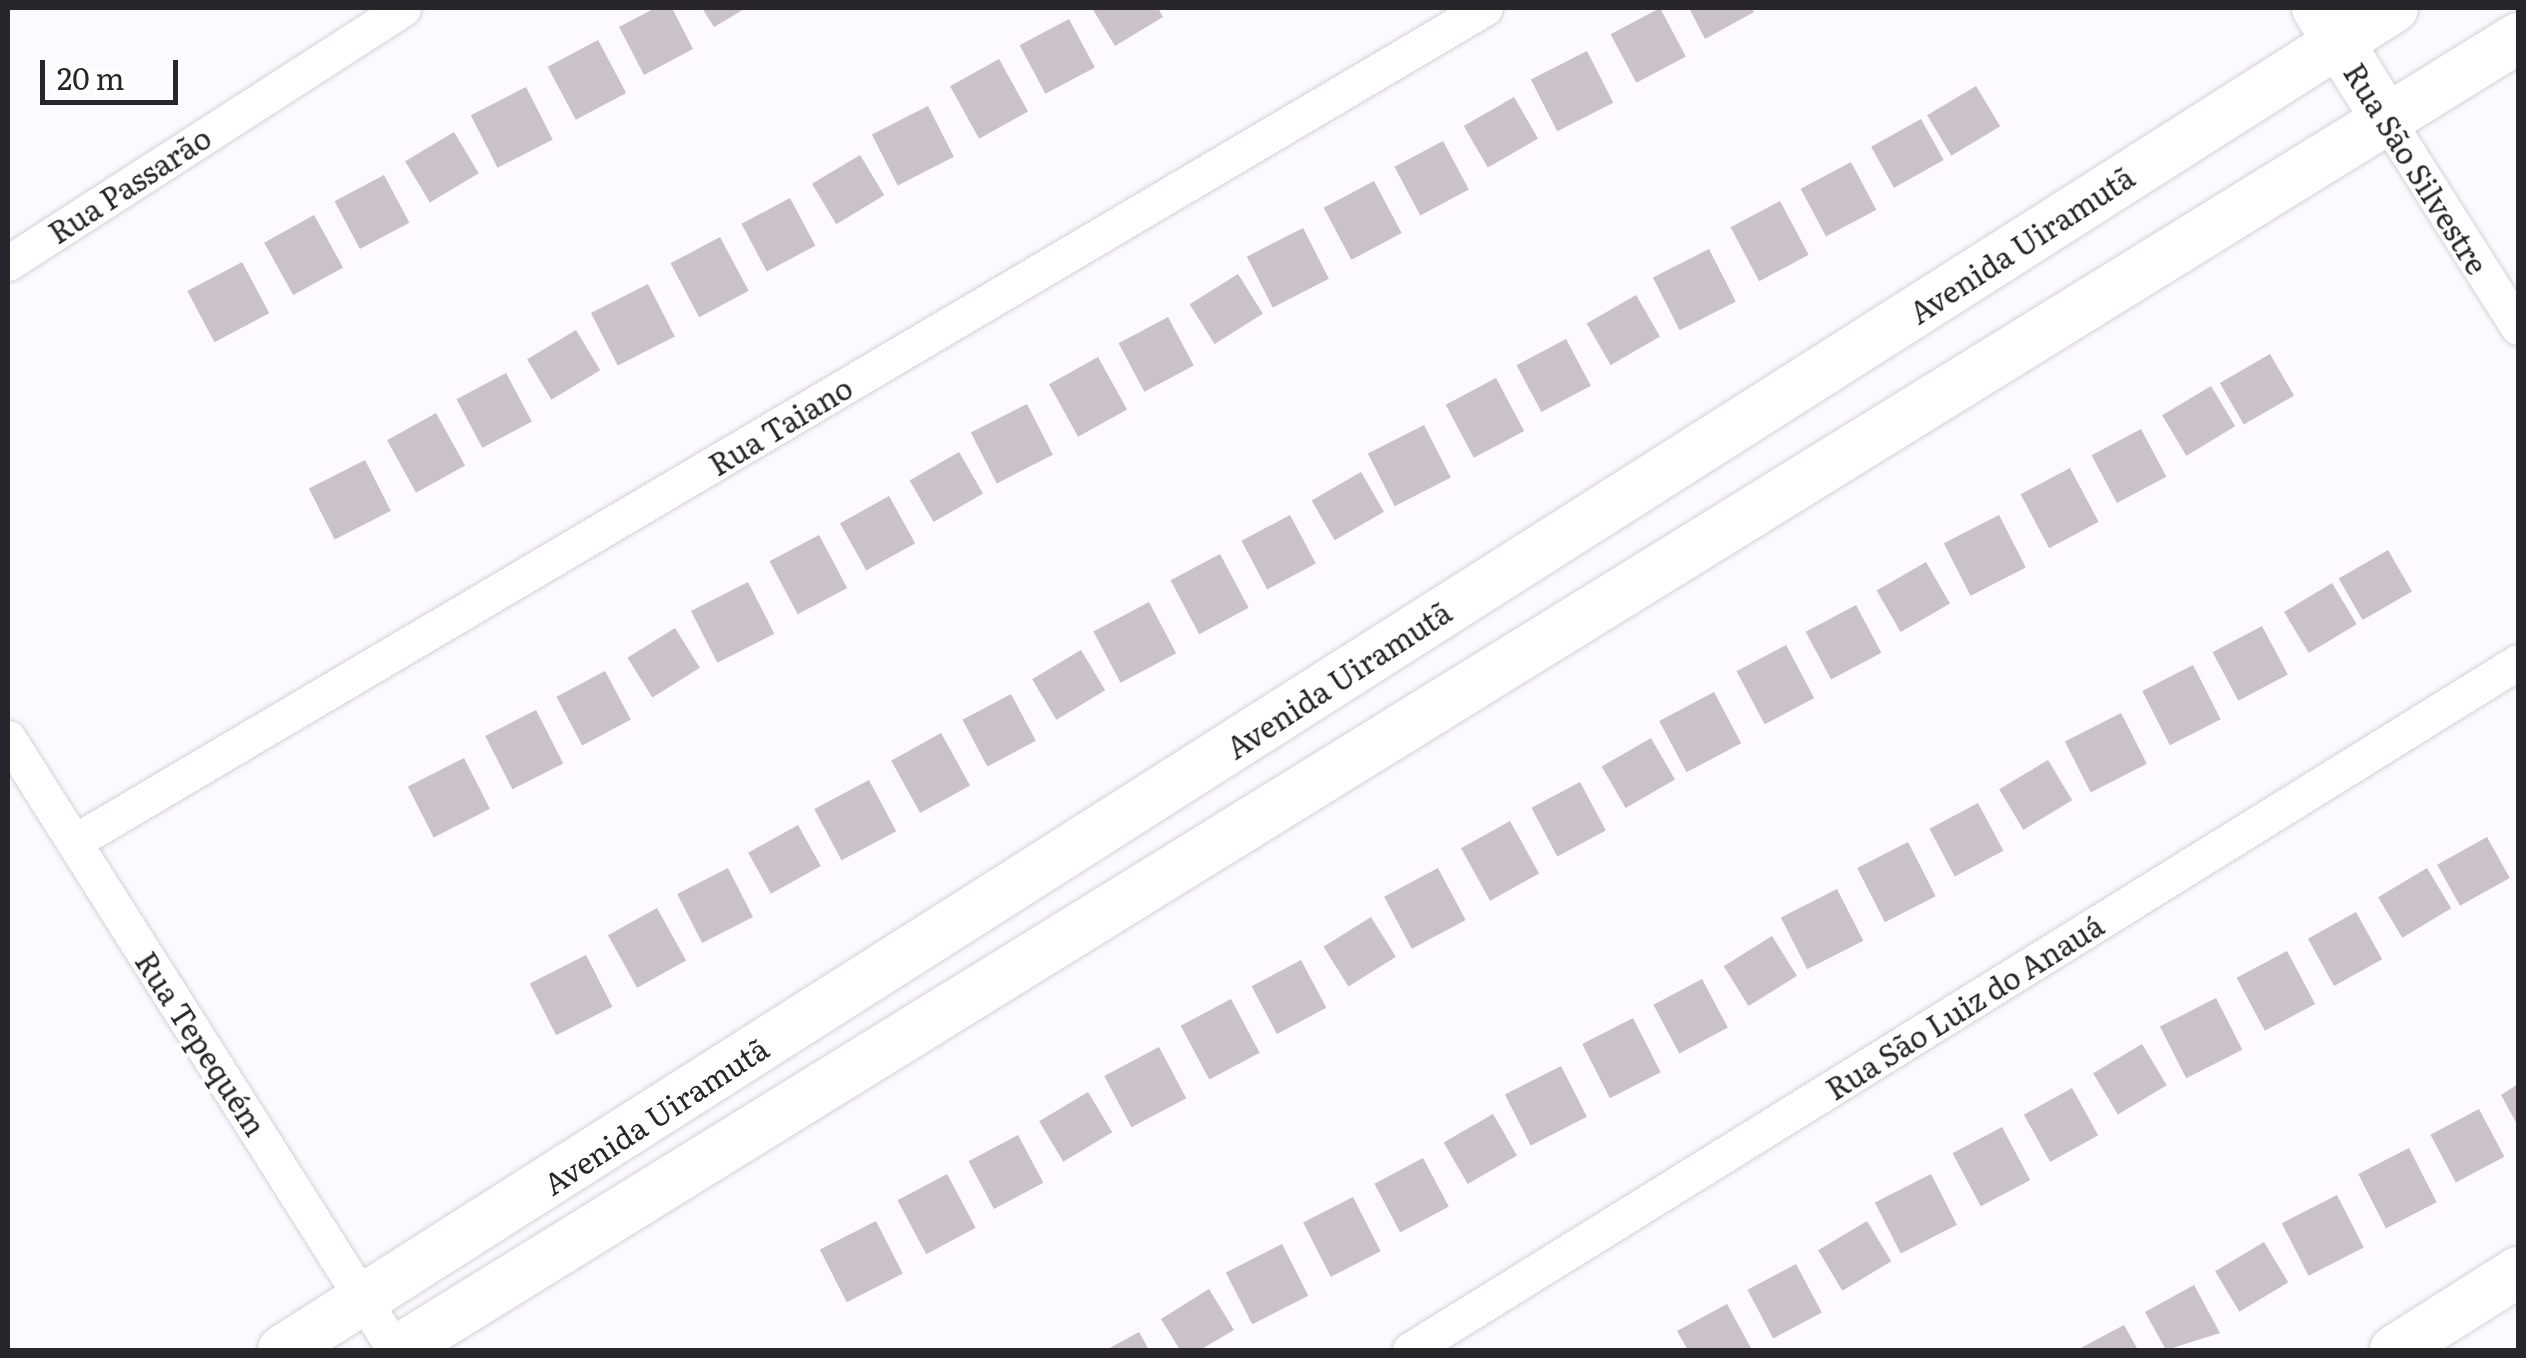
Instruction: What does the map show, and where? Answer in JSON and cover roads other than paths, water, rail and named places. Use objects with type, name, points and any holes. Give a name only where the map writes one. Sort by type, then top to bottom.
[{"type":"street","name":"Rua Passarão","points":[[8,263],[402,8]]},
{"type":"street","name":"Rua Taiano","points":[[74,842],[1485,8]]},
{"type":"street","name":"Avenida Uiramutã","points":[[283,1350],[2327,25],[2393,8]]},
{"type":"street","name":"Rua São Silvestre","points":[[2327,25],[2518,328]]},
{"type":"street","name":"Avenida Uiramutã","points":[[397,1350],[2518,38]]},
{"type":"street","name":"Rua São Luiz do Anauá","points":[[1410,1350],[2518,662]]},
{"type":"street","name":"Rua Tepequém","points":[[8,738],[397,1350]]},
{"type":"street","points":[[2395,1350],[2518,1272]]}]
